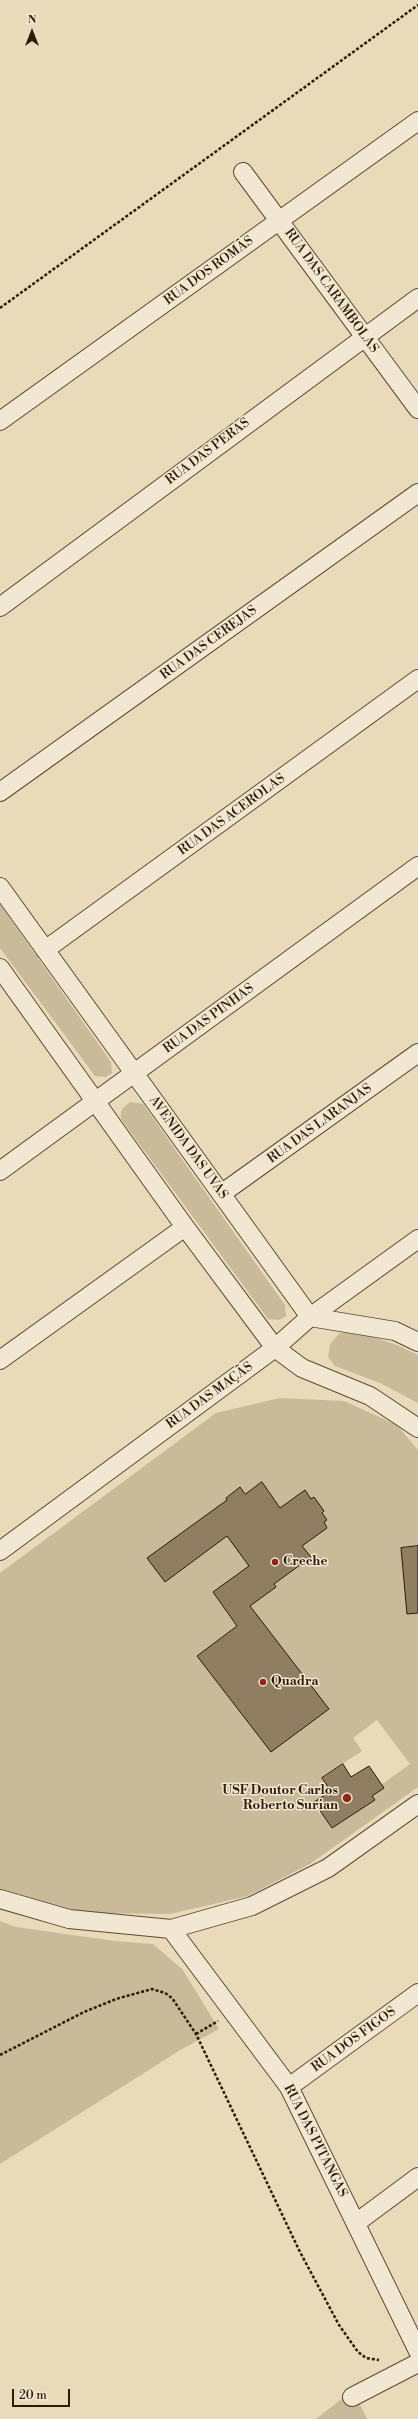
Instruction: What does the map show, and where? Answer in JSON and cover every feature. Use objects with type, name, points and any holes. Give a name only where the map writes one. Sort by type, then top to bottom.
[{"type":"street","name":"RUA DOS ROMÃS","points":[[0,421],[278,220],[418,121]]},
{"type":"street","name":"RUA DAS CARAMBOLAS","points":[[243,172],[418,409]]},
{"type":"street","name":"RUA DAS PERAS","points":[[0,607],[364,336],[418,298]]},
{"type":"street","name":"RUA DAS CEREJAS","points":[[0,792],[418,493]]},
{"type":"street","name":"RUA DAS ACEROLAS","points":[[45,950],[418,679]]},
{"type":"street","name":"RUA DAS PINHAS","points":[[0,1171],[418,866]]},
{"type":"street","name":"AVENIDA DAS UVAS","points":[[0,888],[310,1317]]},
{"type":"street","points":[[0,968],[6,988],[96,1102],[185,1227],[275,1348],[302,1368],[370,1396],[418,1428]]},
{"type":"street","name":"RUA DAS LARANJAS","points":[[221,1194],[418,1053]]},
{"type":"street","points":[[0,1360],[185,1227]]},
{"type":"street","name":"RUA DAS MAÇÃS","points":[[0,1551],[275,1348],[310,1317],[418,1239]]},
{"type":"street","points":[[310,1317],[395,1331],[418,1342]]},
{"type":"street","points":[[0,1899],[69,1919],[171,1929],[252,1906],[321,1871],[418,1804]]},
{"type":"street","name":"RUA DAS PITANGAS","points":[[171,1929],[289,2087],[418,2351]]},
{"type":"street","name":"RUA DOS FIGOS","points":[[289,2087],[418,1993]]},
{"type":"street","points":[[356,2223],[418,2177]]},
{"type":"street","points":[[352,2396],[418,2363]]},
{"type":"path","points":[[0,308],[418,5]]},
{"type":"path","points":[[0,2055],[84,2012],[116,1999],[152,1989],[165,1993],[172,1998],[196,2034],[300,2252],[339,2325],[358,2352],[366,2358],[381,2360]]},
{"type":"path","points":[[196,2034],[233,2012]]},
{"type":"shaded area","points":[[0,904],[111,1062],[112,1073],[106,1077],[95,1076],[0,948]]},
{"type":"shaded area","points":[[131,1102],[143,1104],[285,1305],[286,1316],[279,1320],[268,1319],[121,1119],[123,1109]]},
{"type":"shaded area","points":[[358,1332],[397,1345],[418,1355],[418,1403],[380,1383],[335,1366],[328,1357],[330,1344],[340,1333]]},
{"type":"shaded area","points":[[280,1398],[344,1401],[397,1425],[418,1450],[418,1787],[310,1864],[248,1896],[170,1914],[79,1913],[0,1892],[0,1573],[216,1413]],"holes":[[[377,1720],[410,1764],[381,1785],[384,1788],[372,1796],[375,1800],[332,1828],[325,1818],[331,1813],[328,1809],[320,1814],[312,1803],[331,1791],[322,1777],[362,1751],[353,1738]]]},
{"type":"shaded area","points":[[0,1921],[16,1927],[115,1941],[153,1944],[183,1970],[219,2029],[182,2049],[0,2164]]},
{"type":"shaded area","points":[[353,2390],[367,2419],[316,2419]]},
{"type":"building","points":[[262,1482],[280,1508],[305,1490],[311,1499],[314,1497],[324,1511],[322,1513],[327,1520],[324,1522],[327,1528],[302,1546],[311,1557],[274,1584],[276,1587],[250,1606],[329,1709],[271,1752],[197,1656],[237,1626],[213,1592],[249,1566],[227,1536],[165,1582],[147,1558],[227,1500],[226,1498],[240,1487],[245,1494]]},
{"type":"building","points":[[418,1546],[418,1613],[407,1614],[401,1548]]},
{"type":"building","name":"USF Doutor Carlos Roberto Surian","points":[[343,1764],[351,1777],[369,1766],[384,1788],[372,1796],[375,1800],[332,1828],[314,1802],[331,1791],[322,1778]]},
{"type":"place","name":"Creche","points":[[275,1562]]},
{"type":"place","name":"Quadra","points":[[263,1682]]},
{"type":"place","name":"USF Doutor Carlos Roberto Surian","points":[[347,1798]]}]
